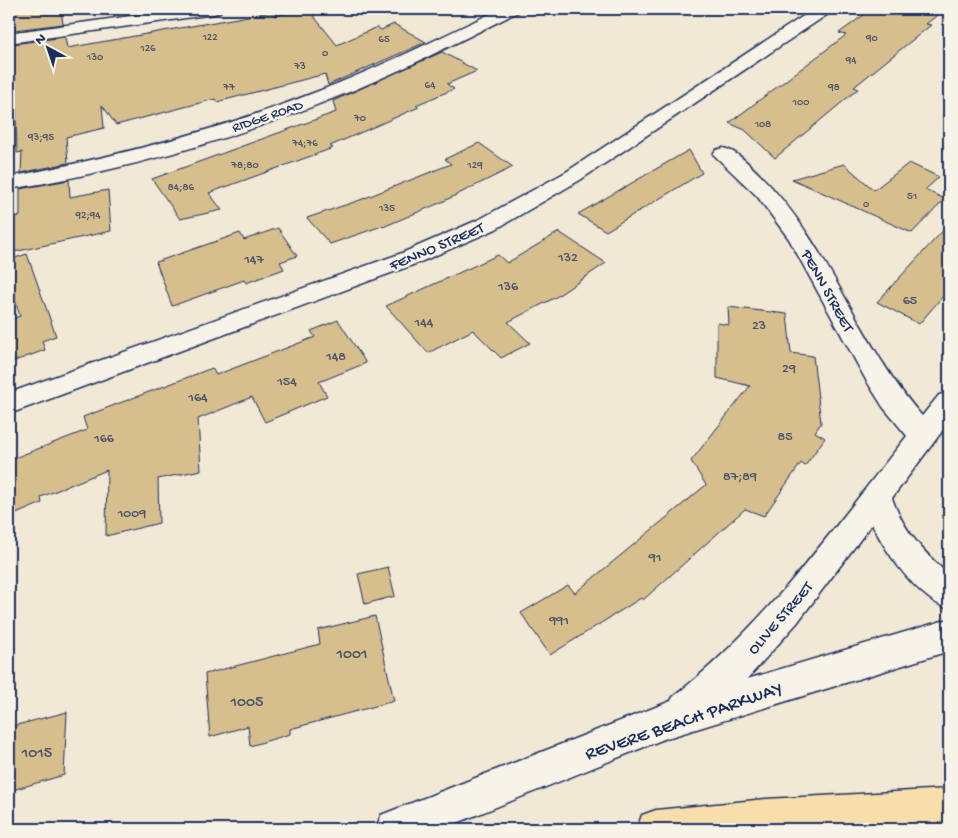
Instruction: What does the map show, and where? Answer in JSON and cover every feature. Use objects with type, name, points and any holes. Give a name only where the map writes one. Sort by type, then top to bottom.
[{"type":"highway","points":[[656,829],[859,811],[949,808]]},
{"type":"street","points":[[9,38],[214,9]]},
{"type":"street","name":"RIDGE ROAD","points":[[9,183],[75,171],[180,144],[295,107],[378,73],[512,9]]},
{"type":"street","name":"FENNO STREET","points":[[9,404],[410,258],[488,224],[573,176],[825,9]]},
{"type":"street","name":"PENN STREET","points":[[723,154],[758,184],[795,229],[816,262],[878,380],[894,403],[924,435]]},
{"type":"street","name":"OLIVE STREET","points":[[664,721],[709,690],[746,656],[793,604],[949,402]]},
{"type":"street","points":[[877,496],[887,523],[905,552],[925,574],[949,594]]},
{"type":"street","name":"REVERE BEACH PARKWAY","points":[[395,829],[575,755],[664,721],[949,635]]},
{"type":"building","points":[[15,9],[61,9],[63,24],[14,30]]},
{"type":"building","points":[[308,9],[337,45],[377,27],[381,30],[394,24],[426,42],[328,85],[325,74],[217,102],[215,99],[116,125],[102,105],[104,128],[66,137],[68,163],[21,173],[22,152],[17,153],[15,78],[11,78],[13,44],[65,37],[67,48],[271,12],[274,16]]},
{"type":"building","points":[[872,9],[945,9],[926,24],[931,25],[854,87],[858,89],[775,158],[745,130],[729,123],[846,35],[839,33]]},
{"type":"building","points":[[442,52],[477,71],[447,84],[454,89],[416,105],[419,107],[330,146],[333,148],[209,193],[222,210],[180,219],[152,179],[336,112],[333,101]]},
{"type":"building","points":[[479,143],[513,167],[442,202],[383,227],[330,244],[307,218],[360,200],[451,164],[445,159]]},
{"type":"building","points":[[689,150],[702,173],[606,231],[578,214]]},
{"type":"building","points":[[909,163],[939,177],[925,190],[945,199],[912,233],[792,179],[844,164],[874,190]]},
{"type":"building","points":[[69,180],[70,197],[108,190],[111,231],[9,253],[9,218],[20,216],[20,189]]},
{"type":"building","points":[[949,224],[949,289],[919,324],[877,302]]},
{"type":"building","points":[[278,228],[297,256],[280,262],[284,269],[246,283],[244,280],[172,306],[156,262],[240,233],[244,240]]},
{"type":"building","points":[[559,232],[606,263],[556,297],[508,322],[530,343],[501,358],[473,330],[428,353],[386,306],[498,255],[507,263]]},
{"type":"building","points":[[27,254],[56,336],[42,341],[45,350],[9,363],[9,320],[20,316],[9,281],[9,260]]},
{"type":"building","points":[[728,307],[787,314],[791,353],[813,356],[821,423],[815,432],[825,438],[805,466],[801,463],[764,516],[745,509],[643,600],[641,598],[550,655],[521,613],[568,585],[575,593],[706,485],[691,461],[750,386],[717,378],[717,323],[729,325]]},
{"type":"building","points":[[338,320],[366,363],[319,382],[327,396],[265,422],[252,397],[198,419],[201,470],[158,479],[159,523],[106,536],[107,470],[41,497],[42,503],[9,517],[9,460],[87,430],[83,417],[212,368],[216,375],[315,337],[311,331]]},
{"type":"building","points":[[388,567],[395,596],[365,604],[358,574]]},
{"type":"building","points":[[375,616],[394,701],[290,729],[290,734],[250,746],[248,726],[210,737],[205,674],[320,644],[318,630]]},
{"type":"building","points":[[67,712],[64,775],[9,791],[9,727]]}]
